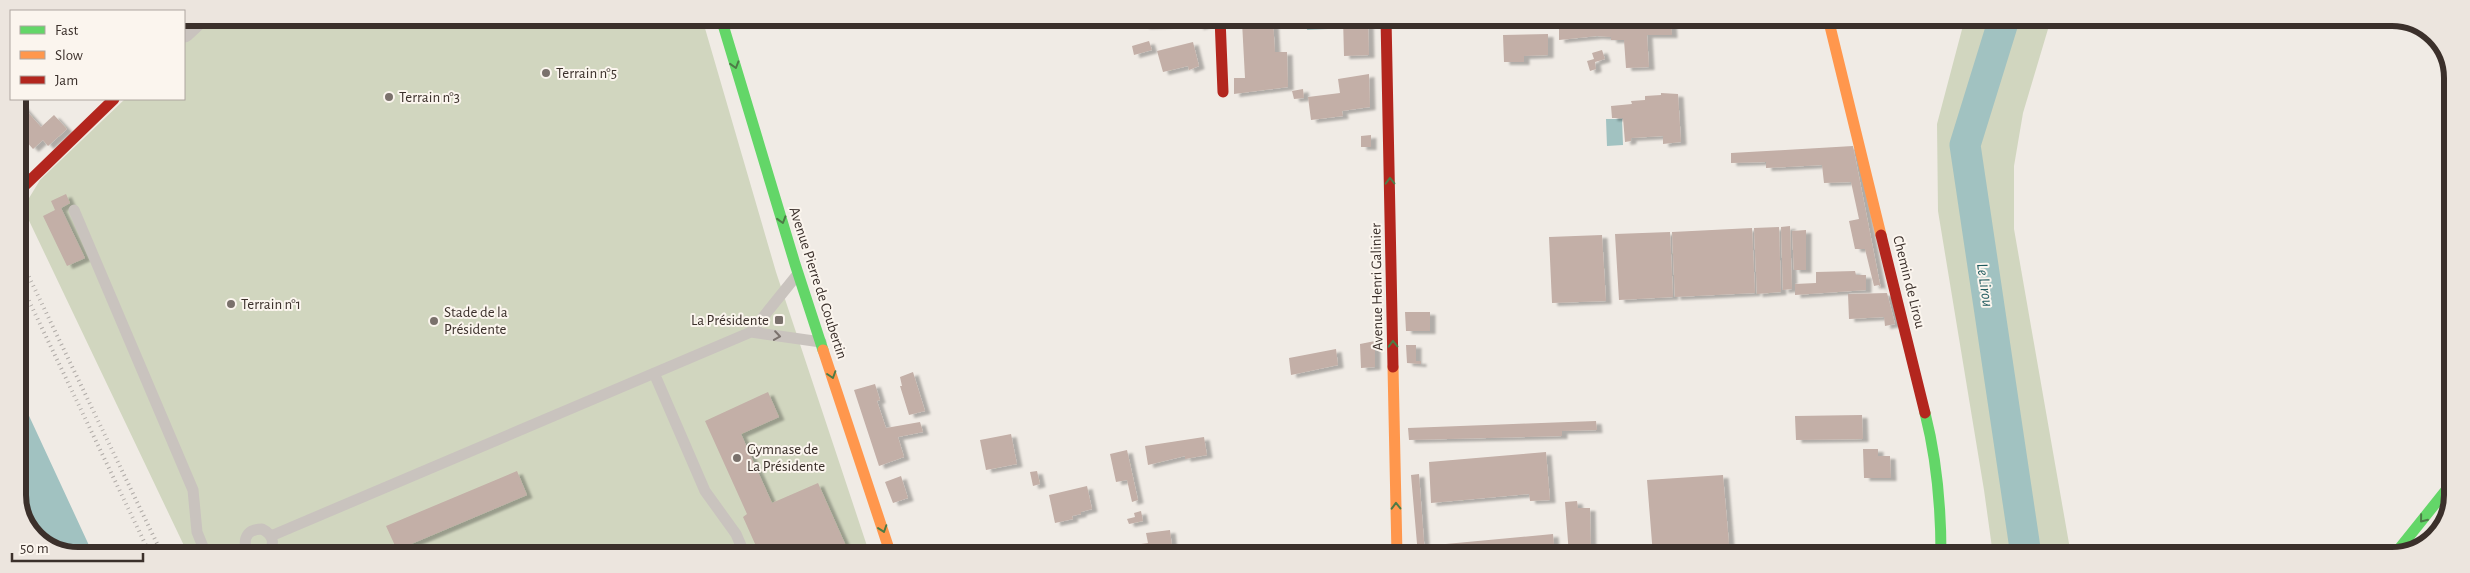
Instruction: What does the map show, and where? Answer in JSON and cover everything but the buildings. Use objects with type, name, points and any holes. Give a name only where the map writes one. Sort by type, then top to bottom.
[{"type":"main road","name":"Avenue Pierre de Coubertin","points":[[723,26],[798,274],[888,547]]},
{"type":"main road","points":[[1220,26],[1224,92]]},
{"type":"main road","name":"Avenue Henri Galinier","points":[[1386,26],[1397,547]]},
{"type":"main road","name":"Chemin de Lirou","points":[[1830,26],[1931,437],[1941,505],[1941,547]]},
{"type":"main road","points":[[26,184],[113,100]]},
{"type":"main road","points":[[2402,545],[2444,493]]},
{"type":"main road","points":[[2422,537],[2441,513]]},
{"type":"lane","points":[[74,210],[193,490],[197,532],[203,547]]},
{"type":"lane","points":[[271,536],[751,332],[798,274]]},
{"type":"lane","points":[[751,332],[821,342]]},
{"type":"lane","points":[[654,373],[705,491],[736,534],[742,547]]},
{"type":"lane","points":[[246,547],[245,543],[250,532],[262,529],[271,536],[272,547]]},
{"type":"green space","name":"Stade de la Présidente","points":[[202,26],[704,26],[776,272],[867,547],[185,547],[26,214],[26,203],[40,180],[124,100],[185,100],[185,42]]},
{"type":"green space","points":[[1963,26],[2049,26],[2023,113],[2014,166],[2014,229],[2070,547],[2031,547],[2025,512],[2009,515],[2013,547],[1992,547],[1938,211],[1937,124]]},
{"type":"water","points":[[1307,26],[1328,26],[1328,29],[1307,30]]},
{"type":"water","points":[[1606,119],[1622,119],[1623,145],[1607,146]]},
{"type":"water","points":[[26,409],[90,547],[68,546],[52,540],[39,529],[30,515],[26,498]]},
{"type":"waterway","name":"Le Lirou","points":[[2002,26],[1965,145],[2025,547]]},
{"type":"railway","points":[[26,271],[159,547]]},
{"type":"railway","points":[[26,295],[147,547]]},
{"type":"traffic: fast","points":[[723,26],[823,350]]},
{"type":"traffic: fast","points":[[1925,413],[1933,448],[1941,547]]},
{"type":"traffic: fast","points":[[2402,545],[2444,493]]},
{"type":"traffic: slow","points":[[1830,26],[1881,235]]},
{"type":"traffic: slow","points":[[823,350],[888,547]]},
{"type":"traffic: slow","points":[[1393,367],[1397,547]]},
{"type":"traffic: jam","points":[[1220,26],[1223,92]]},
{"type":"traffic: jam","points":[[1386,26],[1393,367]]},
{"type":"traffic: jam","points":[[26,184],[113,100]]},
{"type":"traffic: jam","points":[[1881,235],[1925,413]]},
{"type":"place","name":"Terrain n°5","points":[[546,73]]},
{"type":"place","name":"Terrain n°3","points":[[389,97]]},
{"type":"place","name":"Terrain n°1","points":[[231,304]]},
{"type":"place","name":"La Présidente","points":[[779,320]]},
{"type":"place","name":"Stade de la Présidente","points":[[434,321]]},
{"type":"place","name":"Gymnase de La Présidente","points":[[737,458]]}]
